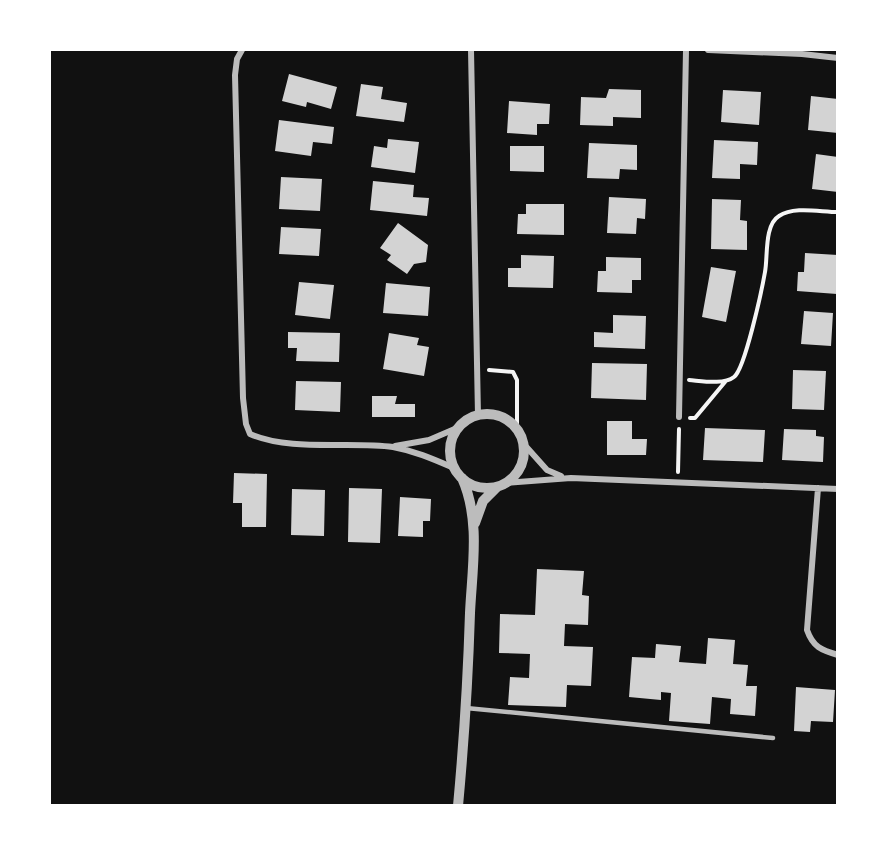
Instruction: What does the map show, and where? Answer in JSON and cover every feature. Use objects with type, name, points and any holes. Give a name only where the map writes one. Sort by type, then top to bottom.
[{"type":"street","points":[[242,50],[237,59],[235,75],[246,424],[250,434],[274,441],[391,447],[422,453],[454,468],[462,478],[470,502],[473,530],[466,708],[458,806]]},
{"type":"street","points":[[471,50],[478,415]]},
{"type":"street","points":[[679,417],[686,50]]},
{"type":"street","points":[[708,50],[802,54],[837,58]]},
{"type":"street","points":[[391,447],[429,440],[457,428],[478,415],[500,416],[517,430],[522,442],[547,470],[571,478]]},
{"type":"street","points":[[454,468],[450,447],[457,428]]},
{"type":"street","points":[[473,530],[483,501],[520,465],[522,442]]},
{"type":"street","points":[[462,478],[479,487],[521,479],[571,478],[837,489]]},
{"type":"street","points":[[818,488],[807,630],[812,643],[821,650],[837,655]]},
{"type":"lane","points":[[466,708],[773,738]]},
{"type":"path","points":[[678,482],[679,417],[695,418],[726,381],[736,376],[744,361],[765,273],[770,228],[777,217],[791,211],[837,212]]},
{"type":"path","points":[[477,368],[513,372],[518,380],[517,430]]},
{"type":"path","points":[[680,380],[726,381]]},
{"type":"building","points":[[289,74],[337,87],[331,109],[307,102],[306,107],[282,101]]},
{"type":"building","points":[[361,84],[383,87],[381,99],[407,103],[404,122],[356,116]]},
{"type":"building","points":[[609,89],[641,90],[641,118],[613,117],[613,126],[580,125],[581,97],[606,98]]},
{"type":"building","points":[[723,90],[761,92],[759,125],[721,122]]},
{"type":"building","points":[[811,96],[838,99],[838,133],[808,130]]},
{"type":"building","points":[[509,101],[550,104],[549,124],[537,124],[537,135],[507,133]]},
{"type":"building","points":[[279,120],[334,127],[332,144],[313,142],[311,156],[275,151]]},
{"type":"building","points":[[388,139],[419,142],[415,173],[371,167],[374,146],[387,148]]},
{"type":"building","points":[[714,140],[758,142],[757,165],[740,164],[740,179],[712,178]]},
{"type":"building","points":[[589,143],[637,145],[637,170],[620,169],[619,179],[587,178]]},
{"type":"building","points":[[510,146],[544,146],[544,172],[510,171]]},
{"type":"building","points":[[816,154],[838,157],[838,192],[812,189]]},
{"type":"building","points":[[281,177],[322,179],[320,211],[279,209]]},
{"type":"building","points":[[373,181],[414,185],[413,197],[429,198],[427,216],[370,210]]},
{"type":"building","points":[[609,197],[646,199],[645,219],[637,218],[636,234],[607,233]]},
{"type":"building","points":[[712,199],[741,200],[740,220],[747,221],[747,250],[711,249]]},
{"type":"building","points":[[526,204],[564,204],[564,235],[517,234],[518,214],[526,214]]},
{"type":"building","points":[[398,223],[428,245],[426,262],[414,264],[407,274],[387,260],[391,255],[380,248]]},
{"type":"building","points":[[281,227],[321,229],[319,256],[279,254]]},
{"type":"building","points":[[805,253],[838,255],[837,294],[797,291],[798,272],[804,272]]},
{"type":"building","points":[[521,255],[554,256],[553,288],[508,287],[508,268],[521,268]]},
{"type":"building","points":[[606,257],[641,258],[641,280],[632,280],[632,293],[597,292],[598,271],[606,271]]},
{"type":"building","points":[[711,267],[736,271],[726,322],[702,317]]},
{"type":"building","points":[[299,282],[334,285],[330,319],[295,315]]},
{"type":"building","points":[[386,283],[430,287],[428,316],[383,313]]},
{"type":"building","points":[[804,311],[833,313],[831,346],[801,344]]},
{"type":"building","points":[[613,315],[646,316],[645,349],[594,347],[594,332],[613,333]]},
{"type":"building","points":[[288,332],[340,333],[339,362],[296,361],[297,348],[288,348]]},
{"type":"building","points":[[389,333],[419,338],[417,345],[429,347],[424,376],[383,369]]},
{"type":"building","points":[[592,363],[647,364],[646,400],[591,398]]},
{"type":"building","points":[[793,370],[826,371],[824,410],[792,409]]},
{"type":"building","points":[[296,381],[341,382],[340,412],[295,410]]},
{"type":"building","points":[[372,396],[397,396],[395,404],[415,404],[415,417],[372,417]]},
{"type":"building","points":[[607,421],[632,421],[632,439],[647,439],[646,455],[607,455]]},
{"type":"building","points":[[705,428],[765,430],[763,462],[703,460]]},
{"type":"building","points":[[784,429],[816,430],[816,436],[824,437],[823,462],[782,460]]},
{"type":"building","points":[[234,473],[267,474],[266,527],[242,527],[242,503],[233,503]]},
{"type":"building","points":[[349,488],[382,489],[380,543],[348,542]]},
{"type":"building","points":[[292,489],[325,490],[324,536],[291,535]]},
{"type":"building","points":[[400,497],[431,499],[430,521],[423,521],[423,537],[398,536]]},
{"type":"building","points":[[537,569],[584,571],[582,595],[589,596],[588,625],[565,624],[564,646],[593,647],[591,686],[567,685],[566,707],[508,705],[510,677],[529,678],[530,654],[499,653],[500,614],[535,615]]},
{"type":"building","points":[[708,638],[735,640],[733,664],[748,665],[746,686],[757,686],[755,716],[730,714],[731,699],[712,697],[710,724],[669,721],[671,693],[661,692],[661,700],[629,697],[632,657],[655,658],[656,644],[681,646],[679,662],[706,664]]},
{"type":"building","points":[[796,687],[835,690],[833,722],[811,721],[810,732],[794,731]]}]
